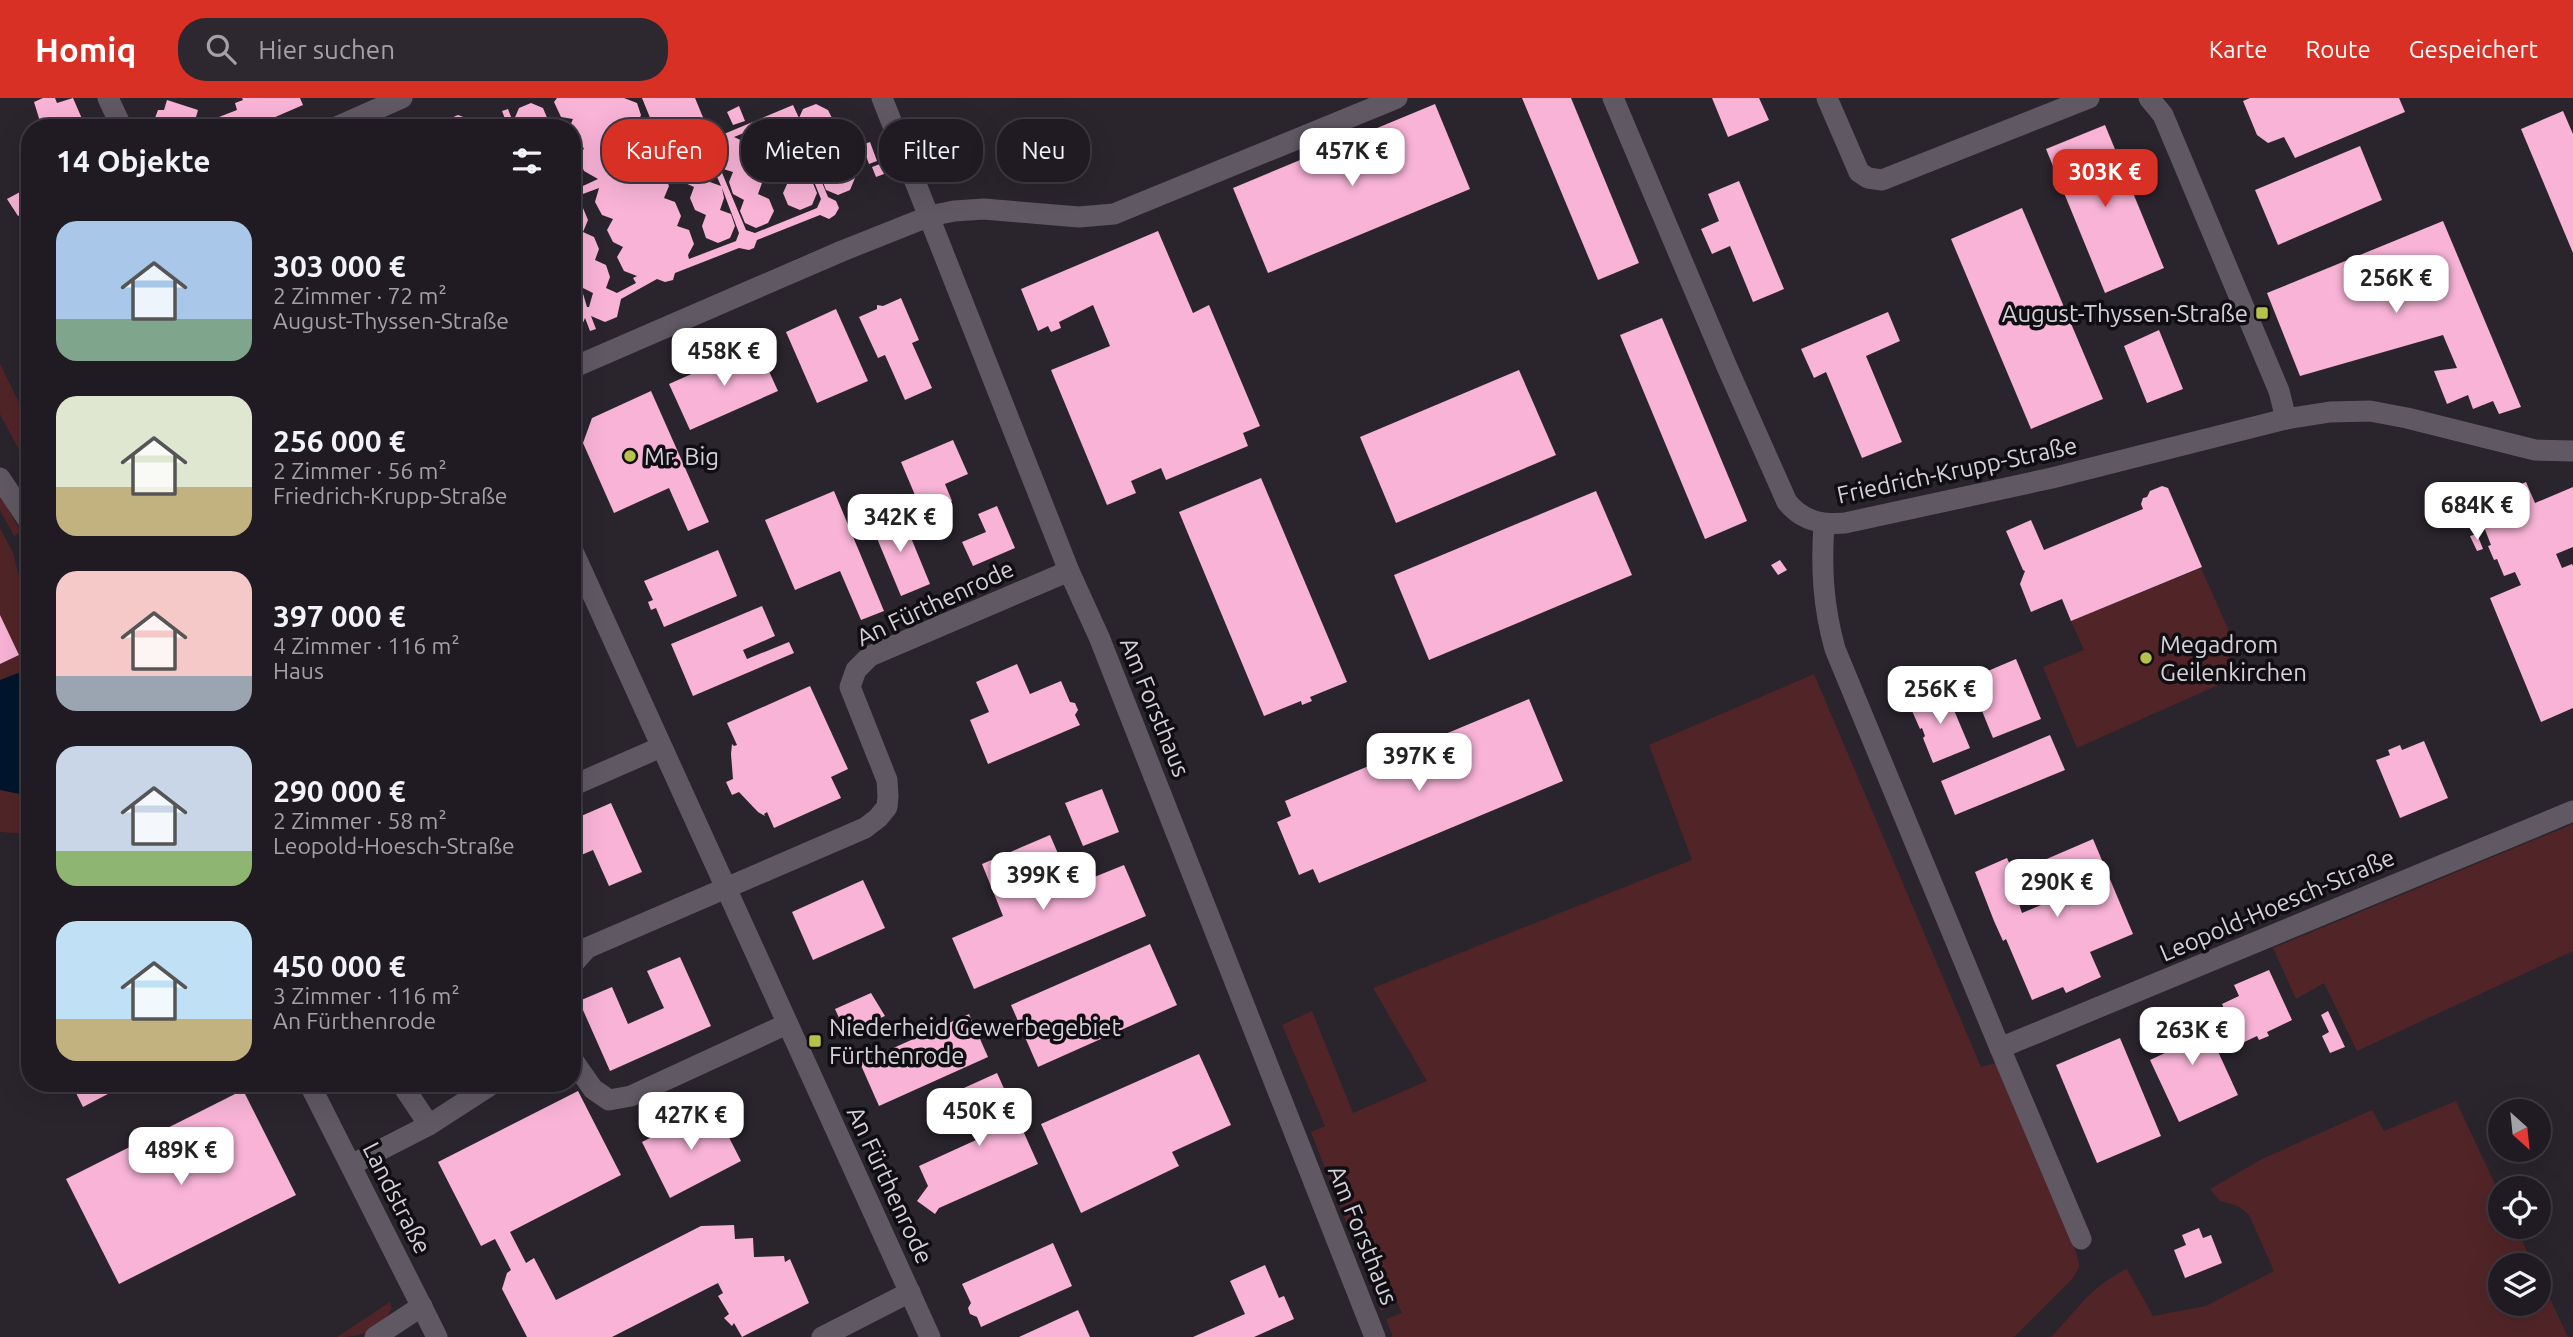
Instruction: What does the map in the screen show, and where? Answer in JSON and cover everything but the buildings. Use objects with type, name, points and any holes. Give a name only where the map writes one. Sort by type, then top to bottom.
[{"type":"street","points":[[108,98],[118,119]]},
{"type":"street","points":[[354,119],[402,98]]},
{"type":"street","name":"Am Forsthaus","points":[[882,98],[1069,571],[1099,637],[1375,1337]]},
{"type":"street","points":[[581,364],[842,251],[930,216],[984,209],[1079,217],[1114,214],[1397,98]]},
{"type":"street","name":"Friedrich-Krupp-Straße","points":[[1613,98],[1787,502],[1796,513],[1824,524],[1846,523],[2052,478],[2286,419],[2330,412],[2370,411],[2535,450],[2573,452]]},
{"type":"street","points":[[1827,98],[1859,172],[1868,178],[1882,180],[2090,98]]},
{"type":"street","points":[[2149,98],[2163,115],[2279,391],[2286,419]]},
{"type":"street","points":[[0,478],[21,510]]},
{"type":"street","points":[[1824,524],[1821,566],[1825,614],[1835,649],[2081,1239]]},
{"type":"street","name":"An Fürthenrode","points":[[581,569],[930,1337]]},
{"type":"street","name":"An Fürthenrode","points":[[581,947],[865,828],[878,818],[887,807],[887,780],[850,687],[856,670],[870,656],[1069,571]]},
{"type":"street","points":[[581,782],[661,747]]},
{"type":"street","name":"Leopold-Hoesch-Straße","points":[[2000,1048],[2573,811]]},
{"type":"street","points":[[581,1072],[593,1089],[609,1100],[631,1096],[787,1024]]},
{"type":"street","name":"Landstraße","points":[[314,1092],[438,1337]]},
{"type":"street","points":[[407,1092],[429,1125]]},
{"type":"street","points":[[351,1165],[429,1125],[480,1092]]},
{"type":"street","name":"An Fürthenrode","points":[[822,1337],[910,1292]]},
{"type":"street","points":[[375,1337],[422,1306]]},
{"type":"shaded area","points":[[0,364],[21,407],[21,454],[0,414]]},
{"type":"shaded area","points":[[0,495],[21,532],[14,536],[0,510]]},
{"type":"shaded area","points":[[0,528],[13,553],[21,584],[21,833],[0,832],[0,664],[19,655],[0,615]]},
{"type":"shaded area","name":"Megadrom Geilenkirchen","points":[[2201,568],[2232,638],[2225,682],[2077,748],[2043,667],[2084,650],[2071,621]]},
{"type":"shaded area","points":[[1814,674],[1981,1067],[1996,1063],[2043,1169],[2077,1254],[2079,1267],[2074,1277],[2014,1337],[1393,1337],[1386,1319],[1402,1313],[1397,1302],[1381,1311],[1311,1132],[1325,1126],[1282,1025],[1312,1011],[1353,1113],[1427,1081],[1373,988],[1692,860],[1649,745]]},
{"type":"shaded area","points":[[2573,824],[2573,951],[2357,1051],[2324,983],[2296,999],[2273,948]]},
{"type":"shaded area","points":[[2456,1101],[2491,1176],[2488,1176],[2488,1239],[2521,1239],[2528,1253],[2488,1253],[2488,1316],[2551,1316],[2551,1301],[2568,1337],[2051,1337],[2094,1290],[2127,1269],[2153,1316],[2206,1306],[2274,1271],[2249,1215],[2238,1206],[2220,1201],[2210,1189],[2262,1159],[2372,1110],[2384,1131]]},
{"type":"shaded area","points":[[390,1302],[392,1308],[376,1327],[362,1334],[337,1337]]},
{"type":"water","points":[[21,672],[21,794],[0,790],[0,680]]},
{"type":"place","name":"August-Thyssen-Straße","points":[[2262,313]]},
{"type":"place","name":"Mr. Big","points":[[630,456]]},
{"type":"place","name":"Megadrom Geilenkirchen","points":[[2146,658]]},
{"type":"place","name":"Niederheid Gewerbegebiet Fürthenrode","points":[[815,1041]]}]
